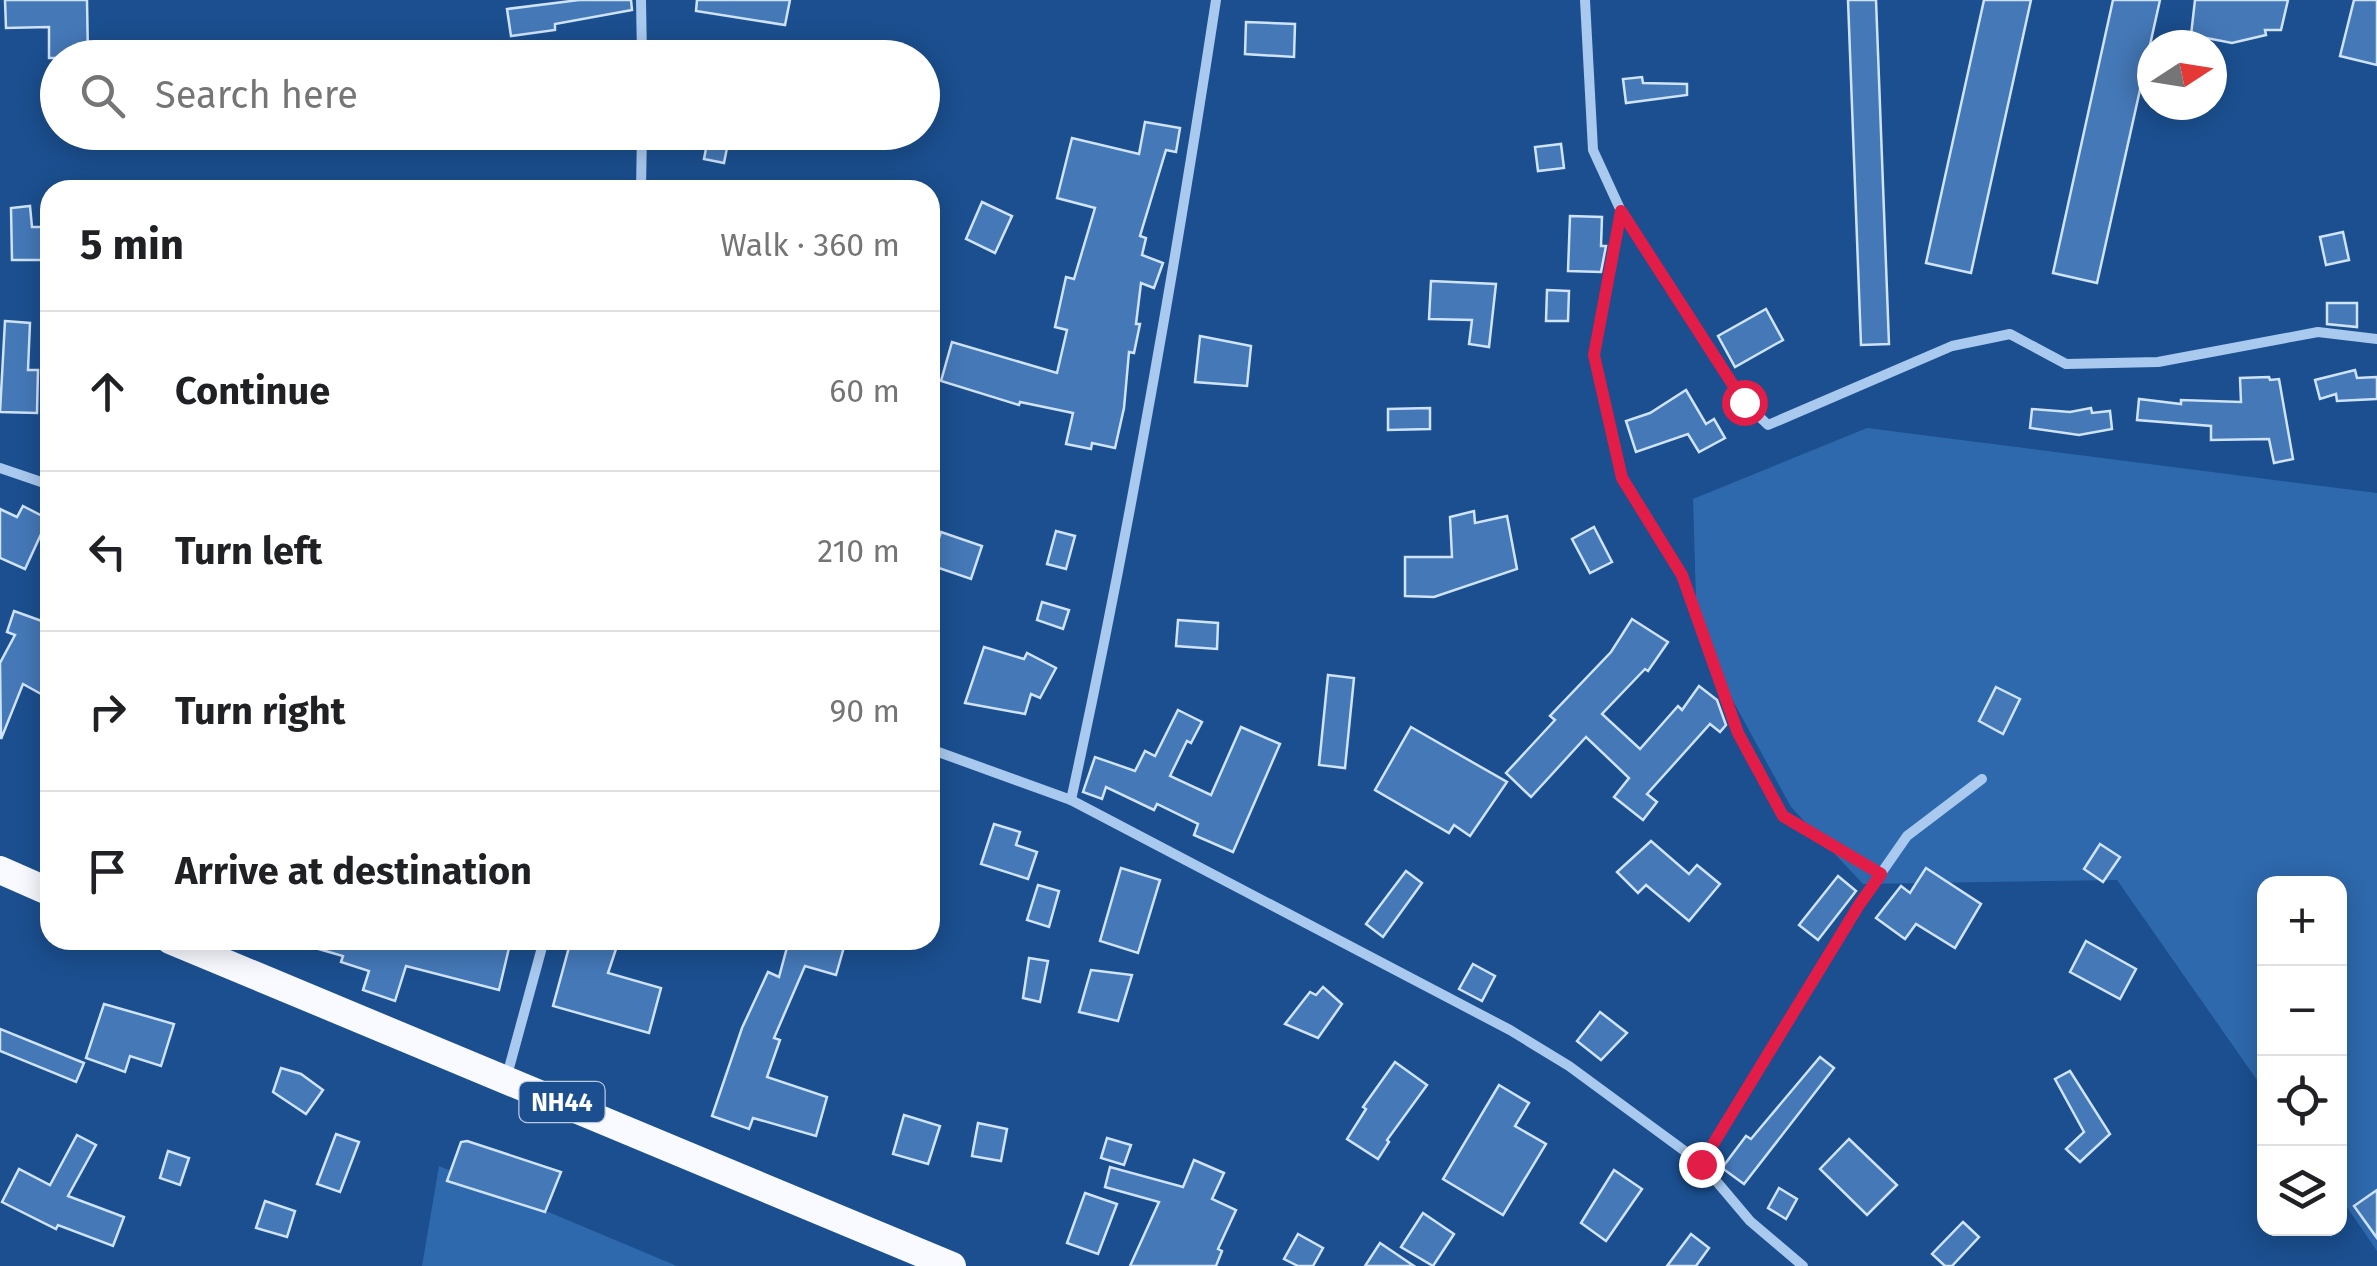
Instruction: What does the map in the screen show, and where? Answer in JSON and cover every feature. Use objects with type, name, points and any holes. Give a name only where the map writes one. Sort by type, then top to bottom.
[{"type":"highway","points":[[0,870],[40,888]]},
{"type":"highway","name":"NH44","points":[[194,950],[952,1266]]},
{"type":"street","points":[[641,0],[642,40]]},
{"type":"street","points":[[1071,800],[1102,658],[1178,248],[1216,0]]},
{"type":"street","points":[[1585,0],[1594,150],[1621,211],[1744,402],[1768,425],[1952,346],[2010,334],[2066,364],[2158,362],[2318,332],[2377,338]]},
{"type":"street","points":[[641,180],[642,150]]},
{"type":"street","points":[[1621,211],[1594,355],[1622,478],[1682,575],[1738,733],[1783,816],[1881,874]]},
{"type":"street","points":[[0,468],[40,482]]},
{"type":"street","points":[[940,753],[1071,800],[1510,1030],[1581,1074],[1701,1164],[1750,1222],[1803,1266]]},
{"type":"street","points":[[1701,1164],[1859,905],[1907,836],[1982,779]]},
{"type":"street","points":[[506,1079],[541,950]]},
{"type":"shaded area","points":[[1867,428],[2377,493],[2377,1251],[2347,1207],[2347,876],[2257,876],[2257,1080],[2117,880],[1863,884],[1791,807],[1697,635],[1693,499]]},
{"type":"shaded area","points":[[439,1166],[677,1266],[422,1266]]},
{"type":"building","points":[[5,0],[87,0],[88,40],[49,40],[49,27],[6,28]]},
{"type":"building","points":[[579,0],[631,0],[632,10],[555,24],[555,30],[511,36],[507,9]]},
{"type":"building","points":[[697,0],[790,0],[785,25],[696,11]]},
{"type":"building","points":[[1848,0],[1876,0],[1889,344],[1861,345]]},
{"type":"building","points":[[1984,0],[2031,0],[1971,273],[1926,263]]},
{"type":"building","points":[[2113,0],[2160,0],[2153,30],[2137,30],[2137,103],[2097,283],[2053,273]]},
{"type":"building","points":[[2195,0],[2288,0],[2281,30],[2265,30],[2266,35],[2232,43],[2227,42],[2227,30],[2192,30]]},
{"type":"building","points":[[2354,0],[2377,0],[2377,65],[2340,56]]},
{"type":"building","points":[[1246,22],[1295,24],[1294,57],[1245,54]]},
{"type":"building","points":[[1642,77],[1643,83],[1687,84],[1687,95],[1626,103],[1623,79]]},
{"type":"building","points":[[1145,122],[1180,128],[1176,152],[1166,150],[1140,236],[1146,238],[1142,255],[1163,263],[1154,288],[1141,283],[1136,324],[1140,324],[1134,353],[1129,352],[1124,408],[1115,448],[1092,443],[1091,449],[1066,444],[1073,413],[1020,402],[1019,405],[941,381],[952,342],[1057,373],[1067,330],[1055,327],[1066,277],[1074,279],[1095,208],[1057,198],[1072,138],[1139,154]]},
{"type":"building","points":[[1561,144],[1564,168],[1538,171],[1535,147]]},
{"type":"building","points":[[706,150],[727,150],[724,163],[704,159]]},
{"type":"building","points":[[982,202],[1012,216],[995,253],[966,239]]},
{"type":"building","points":[[30,206],[32,227],[40,227],[40,260],[12,260],[11,208]]},
{"type":"building","points":[[1570,216],[1602,217],[1601,246],[1606,246],[1601,272],[1568,271]]},
{"type":"building","points":[[2343,232],[2349,260],[2326,265],[2320,237]]},
{"type":"building","points":[[1431,281],[1496,284],[1489,347],[1469,344],[1472,320],[1429,319]]},
{"type":"building","points":[[1547,290],[1569,291],[1568,321],[1546,321]]},
{"type":"building","points":[[2327,303],[2357,303],[2357,327],[2327,324]]},
{"type":"building","points":[[1766,309],[1783,340],[1735,367],[1718,336]]},
{"type":"building","points":[[5,321],[30,323],[28,370],[38,370],[37,413],[0,412]]},
{"type":"building","points":[[1200,336],[1251,346],[1247,386],[1195,382]]},
{"type":"building","points":[[2355,370],[2357,378],[2377,377],[2377,399],[2337,401],[2336,394],[2320,399],[2315,380]]},
{"type":"building","points":[[2240,378],[2279,379],[2293,459],[2274,463],[2269,439],[2211,440],[2211,426],[2137,420],[2139,399],[2181,404],[2181,400],[2241,402]]},
{"type":"building","points":[[1686,390],[1706,424],[1714,419],[1725,438],[1699,452],[1688,434],[1636,452],[1626,421],[1650,413]]},
{"type":"building","points":[[1430,408],[1430,429],[1388,430],[1388,409]]},
{"type":"building","points":[[2091,408],[2092,413],[2110,411],[2112,429],[2079,435],[2030,428],[2032,409],[2070,412]]},
{"type":"building","points":[[23,506],[40,515],[40,536],[25,569],[0,558],[0,509],[17,517]]},
{"type":"building","points":[[1474,511],[1475,523],[1507,516],[1517,569],[1434,597],[1405,596],[1405,557],[1452,557],[1450,517]]},
{"type":"building","points":[[1594,527],[1612,562],[1590,573],[1572,539]]},
{"type":"building","points":[[1056,531],[1075,536],[1066,569],[1047,564]]},
{"type":"building","points":[[941,532],[982,546],[971,579],[940,568]]},
{"type":"building","points":[[1042,602],[1069,610],[1063,629],[1037,620]]},
{"type":"building","points":[[14,611],[40,620],[40,693],[23,684],[1,739],[0,663],[15,635],[7,632]]},
{"type":"building","points":[[1632,619],[1668,642],[1648,671],[1645,669],[1602,714],[1640,749],[1678,706],[1682,710],[1699,686],[1717,700],[1726,725],[1720,732],[1710,724],[1647,794],[1657,802],[1643,820],[1614,797],[1629,778],[1586,737],[1531,797],[1506,773],[1555,720],[1550,716],[1611,652]]},
{"type":"building","points":[[1178,620],[1218,623],[1217,649],[1176,646]]},
{"type":"building","points":[[984,647],[1024,659],[1027,653],[1056,668],[1040,698],[1031,694],[1025,714],[965,703]]},
{"type":"building","points":[[1328,675],[1354,678],[1345,768],[1319,765]]},
{"type":"building","points":[[1996,687],[2020,699],[2003,734],[1979,721]]},
{"type":"building","points":[[1178,710],[1202,722],[1191,743],[1187,741],[1170,776],[1211,795],[1241,727],[1280,744],[1233,852],[1194,835],[1198,824],[1157,804],[1154,810],[1106,787],[1102,799],[1083,792],[1095,757],[1135,771],[1145,751],[1155,756]]},
{"type":"building","points":[[1411,727],[1507,782],[1470,836],[1454,825],[1449,833],[1375,790]]},
{"type":"building","points":[[994,824],[1020,832],[1016,845],[1037,852],[1028,879],[981,864]]},
{"type":"building","points":[[1651,841],[1689,874],[1697,865],[1720,884],[1689,921],[1646,885],[1638,893],[1617,872]]},
{"type":"building","points":[[2100,844],[2120,857],[2103,882],[2084,869]]},
{"type":"building","points":[[1121,868],[1160,880],[1138,953],[1100,941]]},
{"type":"building","points":[[1926,868],[1981,904],[1955,948],[1916,924],[1905,939],[1876,918],[1901,886],[1910,893]]},
{"type":"building","points":[[1406,871],[1422,883],[1383,937],[1366,924]]},
{"type":"building","points":[[1838,876],[1856,891],[1818,940],[1799,925]]},
{"type":"building","points":[[1038,885],[1059,891],[1049,927],[1027,920]]},
{"type":"building","points":[[2086,941],[2136,969],[2120,999],[2070,972]]},
{"type":"building","points":[[322,950],[509,950],[499,990],[406,966],[395,1001],[363,990],[369,971],[341,962],[343,956]]},
{"type":"building","points":[[568,950],[616,950],[608,973],[661,988],[649,1033],[553,1006]]},
{"type":"building","points":[[786,950],[843,950],[836,975],[805,966],[774,1038],[780,1040],[767,1077],[827,1097],[816,1136],[753,1118],[749,1129],[712,1116],[742,1028],[768,972],[779,977]]},
{"type":"building","points":[[1029,958],[1048,961],[1040,1002],[1023,998]]},
{"type":"building","points":[[1473,964],[1495,976],[1482,1001],[1459,989]]},
{"type":"building","points":[[1091,970],[1132,975],[1118,1021],[1079,1012]]},
{"type":"building","points":[[1323,987],[1342,1004],[1318,1038],[1285,1024],[1310,992],[1316,995]]},
{"type":"building","points":[[104,1004],[174,1024],[161,1066],[130,1056],[125,1072],[86,1058]]},
{"type":"building","points":[[1600,1012],[1627,1033],[1601,1060],[1577,1041]]},
{"type":"building","points":[[0,1029],[84,1063],[76,1082],[0,1051]]},
{"type":"building","points":[[1820,1057],[1834,1068],[1744,1184],[1722,1168],[1746,1136],[1751,1139]]},
{"type":"building","points":[[1395,1062],[1427,1085],[1378,1159],[1347,1139],[1366,1109],[1363,1107]]},
{"type":"building","points":[[281,1068],[301,1074],[323,1090],[306,1114],[273,1092]]},
{"type":"building","points":[[2070,1071],[2110,1134],[2080,1162],[2066,1149],[2084,1132],[2055,1079]]},
{"type":"building","points":[[1499,1085],[1529,1103],[1515,1126],[1546,1144],[1503,1215],[1443,1179]]},
{"type":"building","points":[[904,1115],[940,1126],[928,1164],[893,1154]]},
{"type":"building","points":[[978,1123],[1007,1129],[1001,1161],[972,1156]]},
{"type":"building","points":[[336,1134],[359,1142],[340,1192],[317,1184]]},
{"type":"building","points":[[77,1135],[96,1145],[68,1196],[124,1217],[113,1246],[58,1225],[56,1229],[2,1202],[19,1169],[50,1185]]},
{"type":"building","points":[[1107,1138],[1131,1145],[1124,1165],[1101,1158]]},
{"type":"building","points":[[1849,1139],[1897,1185],[1867,1215],[1820,1169]]},
{"type":"building","points":[[461,1142],[561,1172],[545,1212],[447,1181]]},
{"type":"building","points":[[168,1151],[189,1158],[180,1185],[160,1178]]},
{"type":"building","points":[[1194,1160],[1224,1173],[1212,1199],[1236,1210],[1218,1249],[1222,1251],[1216,1266],[1130,1266],[1159,1202],[1105,1187],[1110,1167],[1183,1187]]},
{"type":"building","points":[[1614,1170],[1642,1189],[1606,1241],[1581,1223]]},
{"type":"building","points":[[1779,1188],[1797,1199],[1786,1219],[1768,1208]]},
{"type":"building","points":[[2377,1190],[2377,1238],[2354,1206]]},
{"type":"building","points":[[1085,1193],[1117,1204],[1098,1254],[1067,1243]]},
{"type":"building","points":[[265,1201],[295,1211],[287,1237],[256,1228]]},
{"type":"building","points":[[1423,1213],[1454,1234],[1433,1266],[1401,1247]]},
{"type":"building","points":[[1963,1222],[1979,1237],[1952,1266],[1945,1266],[1932,1254]]},
{"type":"building","points":[[1298,1234],[1323,1248],[1313,1266],[1298,1266],[1284,1259]]},
{"type":"building","points":[[1691,1234],[1709,1248],[1696,1266],[1667,1266]]},
{"type":"building","points":[[1380,1243],[1414,1266],[1365,1266]]},
{"type":"route","points":[[1701,1164],[1881,874],[1783,816],[1738,733],[1682,575],[1622,478],[1594,355],[1621,211],[1744,402]]}]
